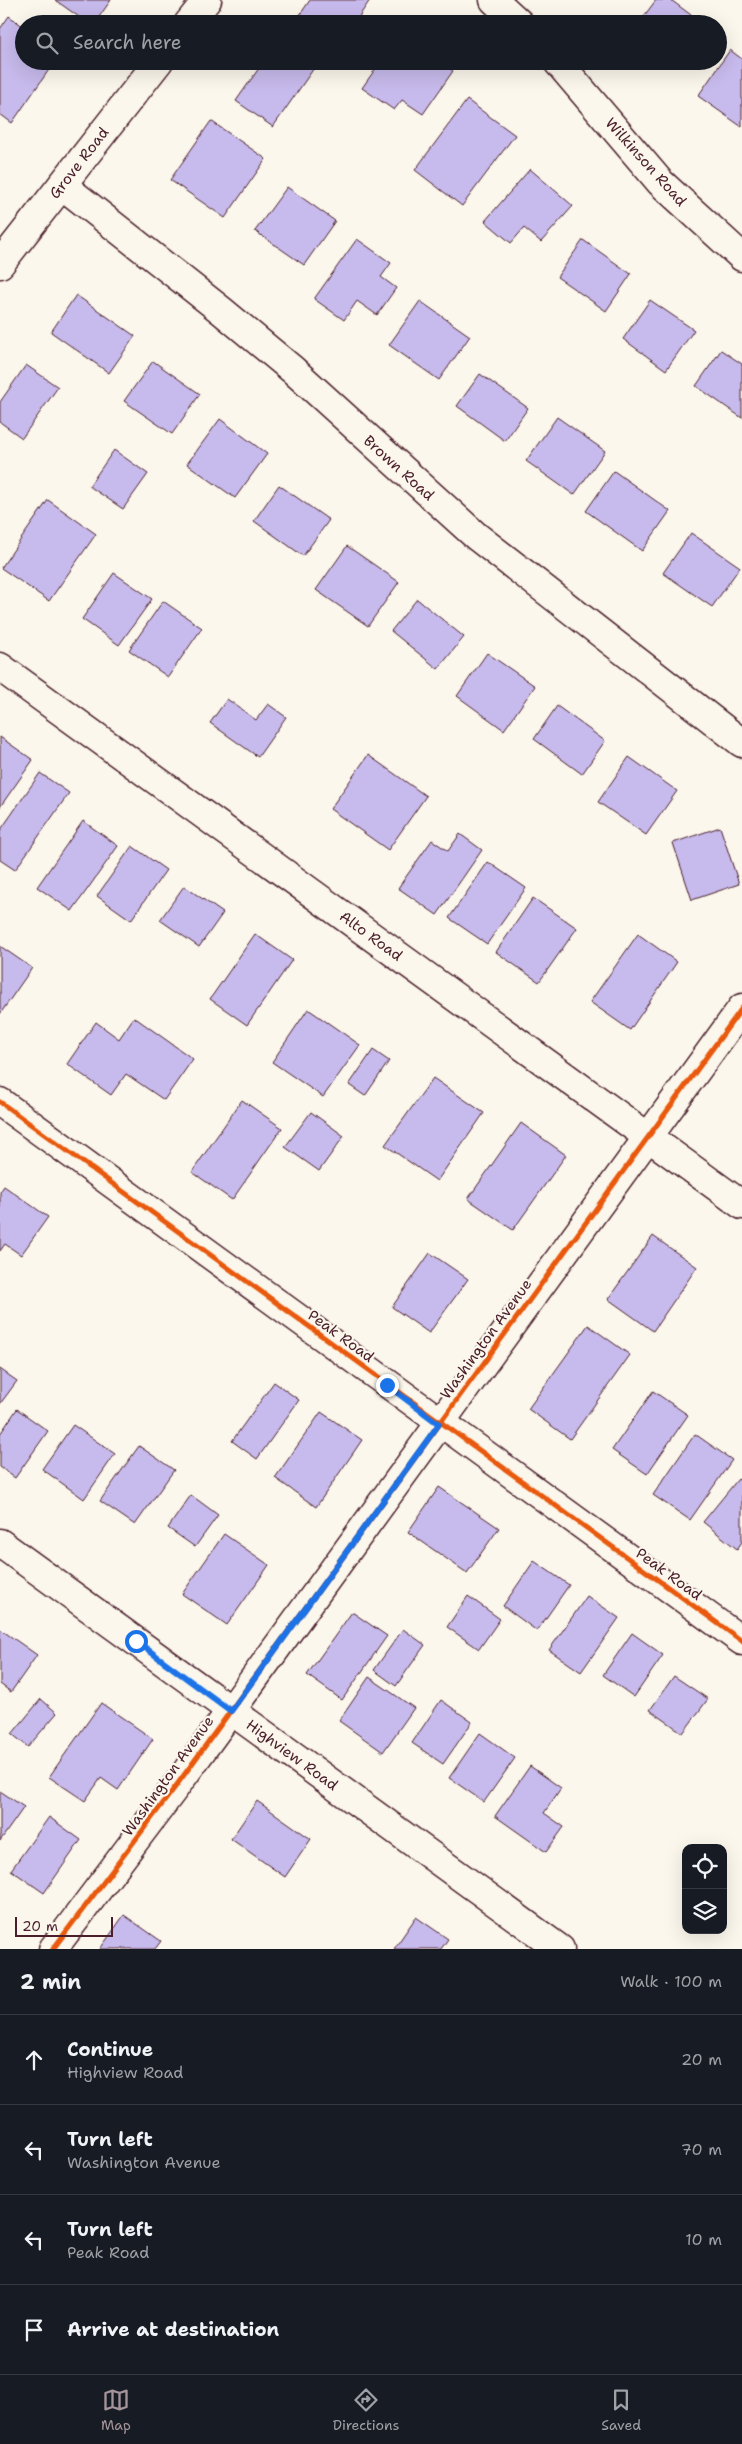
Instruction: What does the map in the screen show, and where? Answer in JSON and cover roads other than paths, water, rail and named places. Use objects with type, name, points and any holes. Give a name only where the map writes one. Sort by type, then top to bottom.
[{"type":"street","points":[[195,15],[207,0]]},
{"type":"street","points":[[494,0],[510,15]]},
{"type":"street","name":"Grove Road","points":[[0,264],[152,70]]},
{"type":"street","name":"Wilkinson Road","points":[[565,70],[660,182],[742,257]]},
{"type":"street","name":"Brown Road","points":[[62,185],[244,328],[476,536],[742,743]]},
{"type":"street","name":"Alto Road","points":[[0,667],[742,1205]]},
{"type":"street","name":"Washington Avenue","points":[[53,1949],[109,1877],[231,1711],[742,1008]]},
{"type":"street","name":"Peak Road","points":[[0,1102],[439,1424],[742,1642]]},
{"type":"street","name":"Highview Road","points":[[0,1543],[560,1949]]}]
